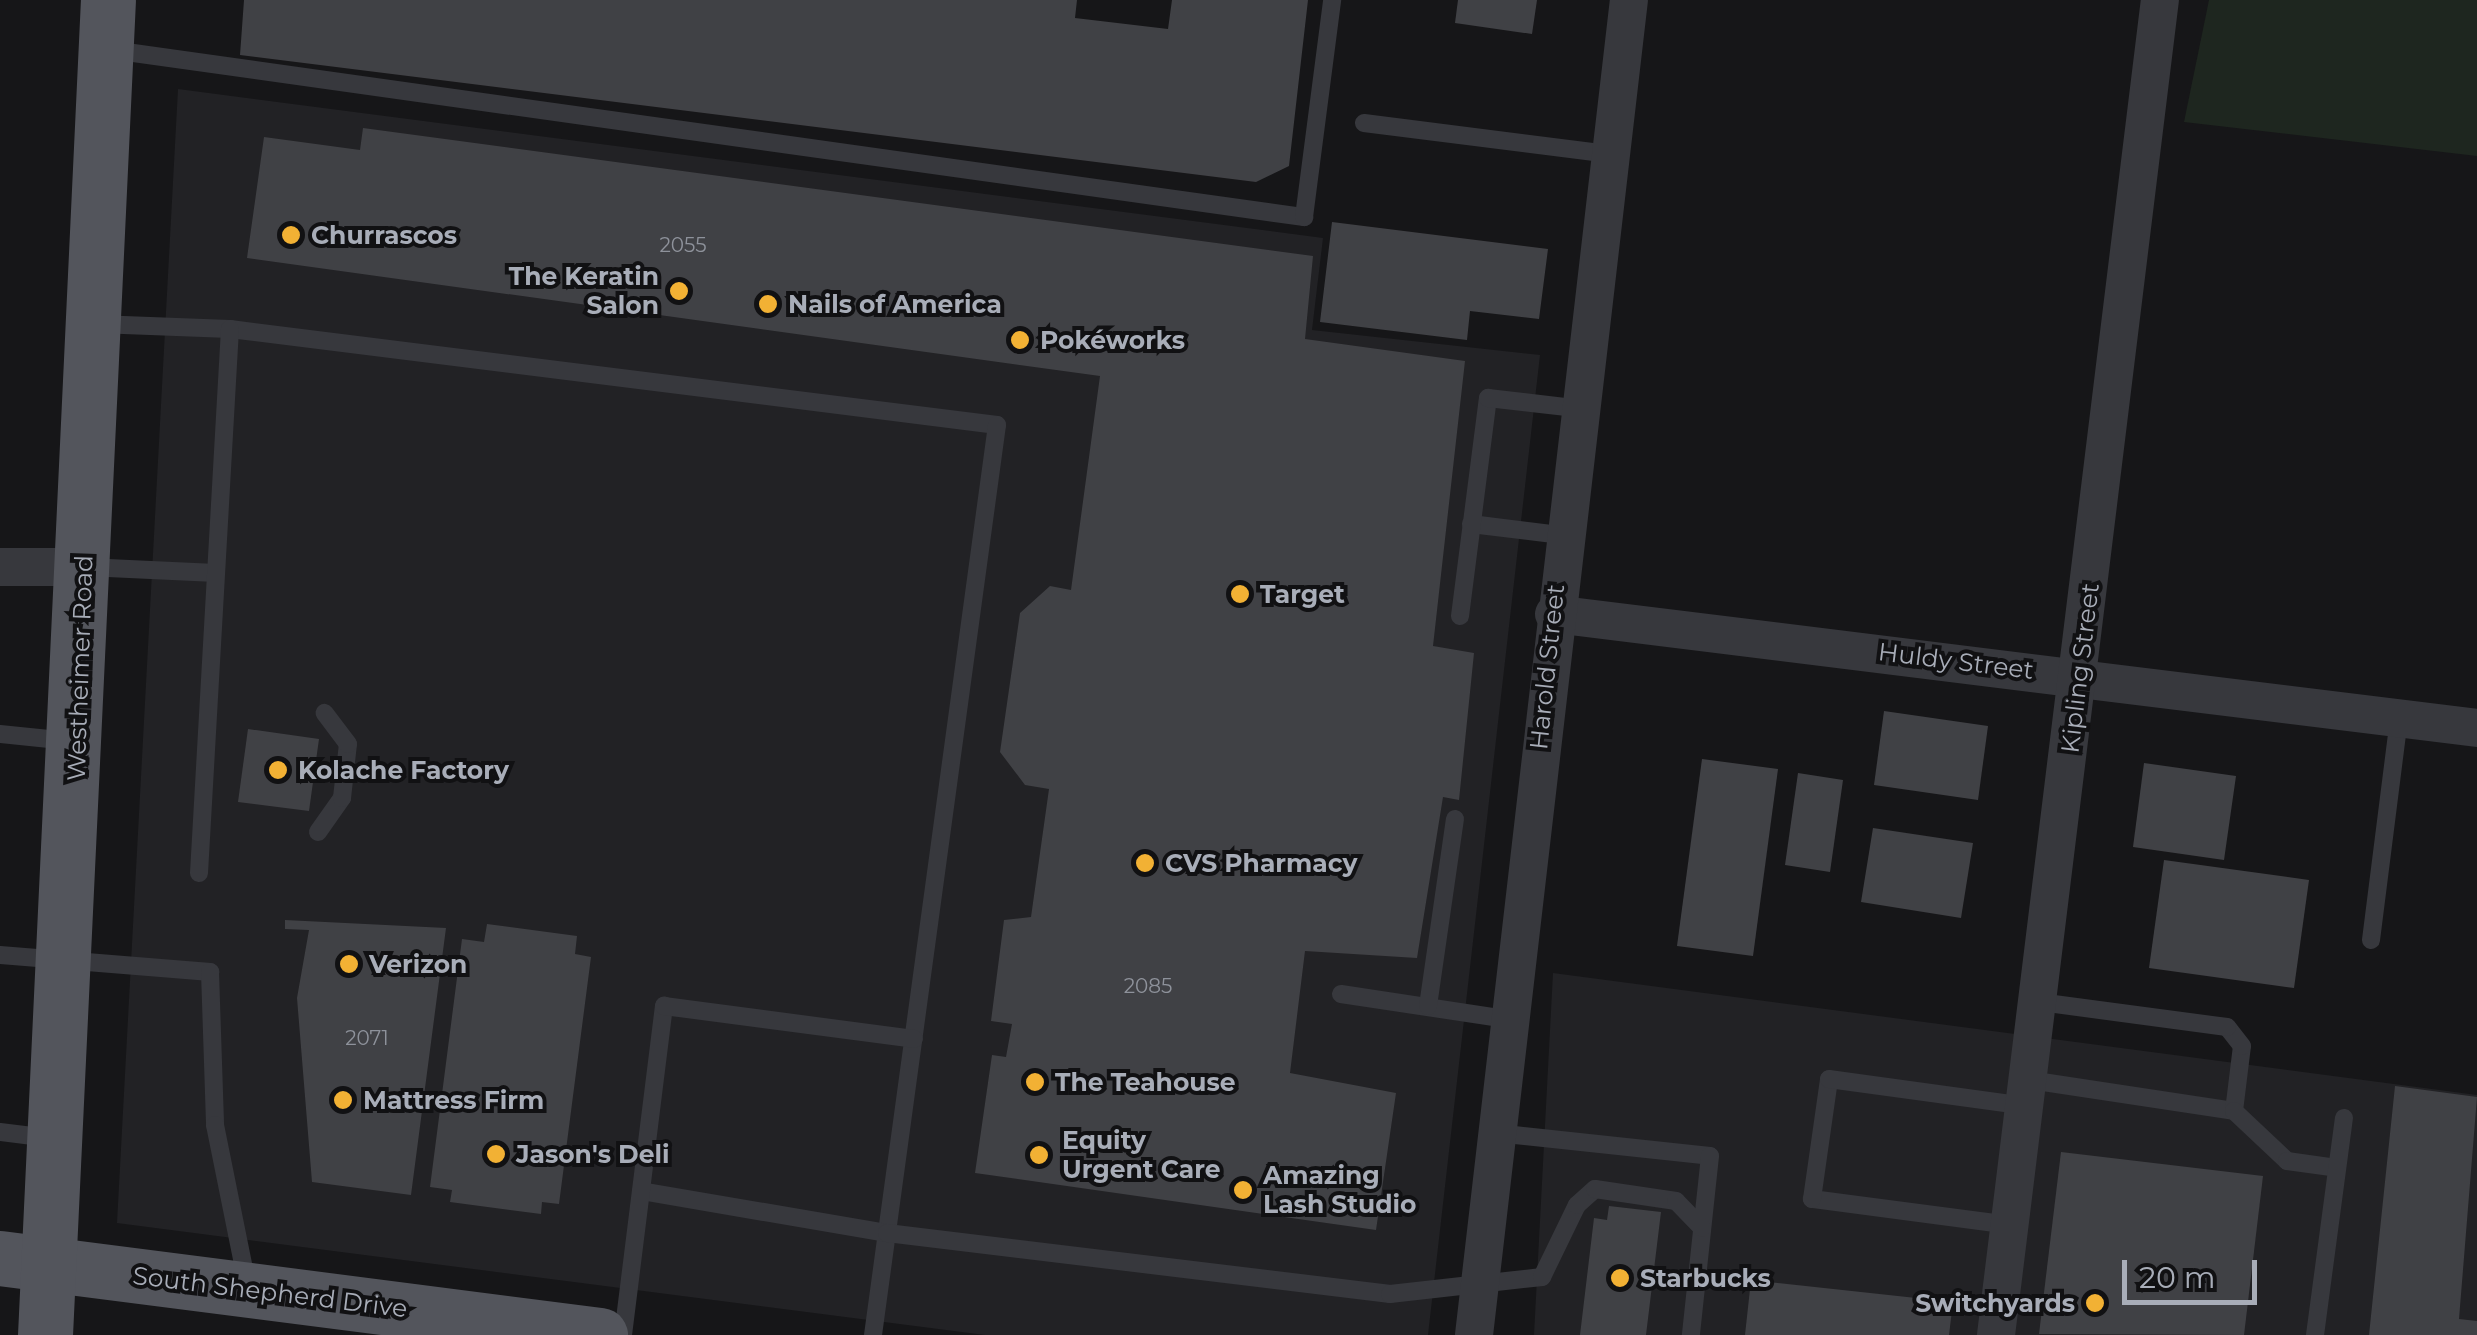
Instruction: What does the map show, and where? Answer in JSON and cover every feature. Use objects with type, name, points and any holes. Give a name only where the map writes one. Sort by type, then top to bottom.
[{"type":"main road","name":"Westheimer Road","points":[[46,1335],[60,1139],[107,25]]},
{"type":"main road","name":"South Shepherd Drive","points":[[0,1258],[248,1290],[398,1322],[600,1335]]},
{"type":"street","name":"Harold Street","points":[[1474,1335],[1476,1288],[1560,535],[1629,0]]},
{"type":"street","name":"Kipling Street","points":[[1996,1335],[2160,0]]},
{"type":"street","points":[[0,567],[84,567]]},
{"type":"street","name":"Huldy Street","points":[[1554,614],[2080,675],[2477,728]]},
{"type":"lane","points":[[107,25],[1304,217],[1332,0]]},
{"type":"lane","points":[[1364,123],[1608,154]]},
{"type":"lane","points":[[93,324],[230,330],[997,425],[874,1335]]},
{"type":"lane","points":[[199,872],[230,330]]},
{"type":"lane","points":[[1460,616],[1488,398],[1575,408]]},
{"type":"lane","points":[[1472,524],[1560,535]]},
{"type":"lane","points":[[84,567],[216,574]]},
{"type":"lane","points":[[318,832],[342,798],[348,744],[325,713]]},
{"type":"lane","points":[[2370,940],[2400,719]]},
{"type":"lane","points":[[0,734],[77,742]]},
{"type":"lane","points":[[1428,1006],[1455,819]]},
{"type":"lane","points":[[0,955],[68,966],[210,972],[214,1126],[248,1290]]},
{"type":"lane","points":[[1341,994],[1507,1019]]},
{"type":"lane","points":[[2039,1002],[2227,1027],[2242,1046],[2234,1111]]},
{"type":"lane","points":[[624,1335],[664,1006],[914,1039]]},
{"type":"lane","points":[[2010,1225],[1812,1200],[1829,1079],[2234,1111],[2287,1161],[2337,1168]]},
{"type":"lane","points":[[2315,1335],[2344,1118]]},
{"type":"lane","points":[[0,1132],[60,1139]]},
{"type":"lane","points":[[1494,1133],[1710,1156],[1691,1335]]},
{"type":"lane","points":[[641,1191],[887,1233],[1390,1294],[1476,1288],[1542,1277],[1577,1205],[1595,1190],[1676,1201],[1702,1228]]},
{"type":"shaded area","points":[[2209,0],[2477,0],[2477,156],[2184,122]]},
{"type":"shaded area","points":[[178,89],[1323,238],[1312,330],[1540,355],[1428,1335],[985,1335],[117,1223]]},
{"type":"shaded area","points":[[1553,973],[2477,1095],[2477,1335],[1534,1335]]},
{"type":"building","points":[[244,0],[1077,0],[1075,18],[1168,29],[1172,0],[1308,0],[1289,166],[1256,182],[240,55]]},
{"type":"building","points":[[1458,0],[1537,0],[1532,34],[1455,23]]},
{"type":"building","points":[[363,128],[1313,256],[1305,339],[1465,361],[1433,646],[1474,653],[1459,800],[1443,797],[1417,958],[1305,951],[1290,1073],[1396,1093],[1376,1230],[975,1173],[992,1055],[1006,1057],[1012,1024],[991,1021],[1004,920],[1031,917],[1049,789],[1025,785],[1000,752],[1020,613],[1050,586],[1071,590],[1100,376],[247,258],[264,137],[360,150]]},
{"type":"building","points":[[1332,222],[1548,249],[1539,319],[1470,311],[1467,340],[1320,322]]},
{"type":"building","points":[[1884,711],[1988,726],[1978,800],[1874,785]]},
{"type":"building","name":"Kolache Factory","points":[[248,729],[319,739],[309,811],[238,802]]},
{"type":"building","points":[[1702,759],[1778,769],[1753,956],[1677,946]]},
{"type":"building","points":[[2144,763],[2236,776],[2224,860],[2133,847]]},
{"type":"building","points":[[1798,773],[1843,780],[1830,872],[1785,865]]},
{"type":"building","points":[[1873,828],[1973,843],[1961,918],[1861,902]]},
{"type":"building","points":[[2164,860],[2309,880],[2294,988],[2149,968]]},
{"type":"building","points":[[285,920],[446,928],[411,1195],[312,1182],[297,998],[309,930],[285,929]]},
{"type":"building","points":[[487,924],[577,936],[575,954],[591,957],[559,1204],[542,1202],[541,1214],[450,1202],[452,1190],[430,1187],[462,939],[484,942]]},
{"type":"building","points":[[2395,1086],[2477,1097],[2459,1319],[2477,1321],[2477,1335],[2369,1335]]},
{"type":"building","points":[[2061,1152],[2263,1176],[2244,1335],[2039,1334]]},
{"type":"building","name":"Starbucks","points":[[1609,1206],[1661,1212],[1646,1335],[1580,1335],[1594,1218],[1607,1220]]},
{"type":"building","points":[[1751,1280],[1953,1302],[1949,1335],[1745,1335]]},
{"type":"place","name":"Churrascos","points":[[291,235]]},
{"type":"place","name":"The Keratin Salon","points":[[679,291]]},
{"type":"place","name":"Nails of America","points":[[768,304]]},
{"type":"place","name":"Pokéworks","points":[[1020,340]]},
{"type":"place","name":"Target","points":[[1240,594]]},
{"type":"place","name":"Kolache Factory","points":[[278,770]]},
{"type":"place","name":"CVS Pharmacy","points":[[1145,863]]},
{"type":"place","name":"Verizon","points":[[349,964]]},
{"type":"place","name":"The Teahouse","points":[[1035,1082]]},
{"type":"place","name":"Mattress Firm","points":[[343,1100]]},
{"type":"place","name":"Jason's Deli","points":[[496,1154]]},
{"type":"place","name":"Equity Urgent Care","points":[[1039,1155]]},
{"type":"place","name":"Amazing Lash Studio","points":[[1243,1190]]},
{"type":"place","name":"Starbucks","points":[[1620,1278]]},
{"type":"place","name":"Switchyards","points":[[2095,1303]]}]
